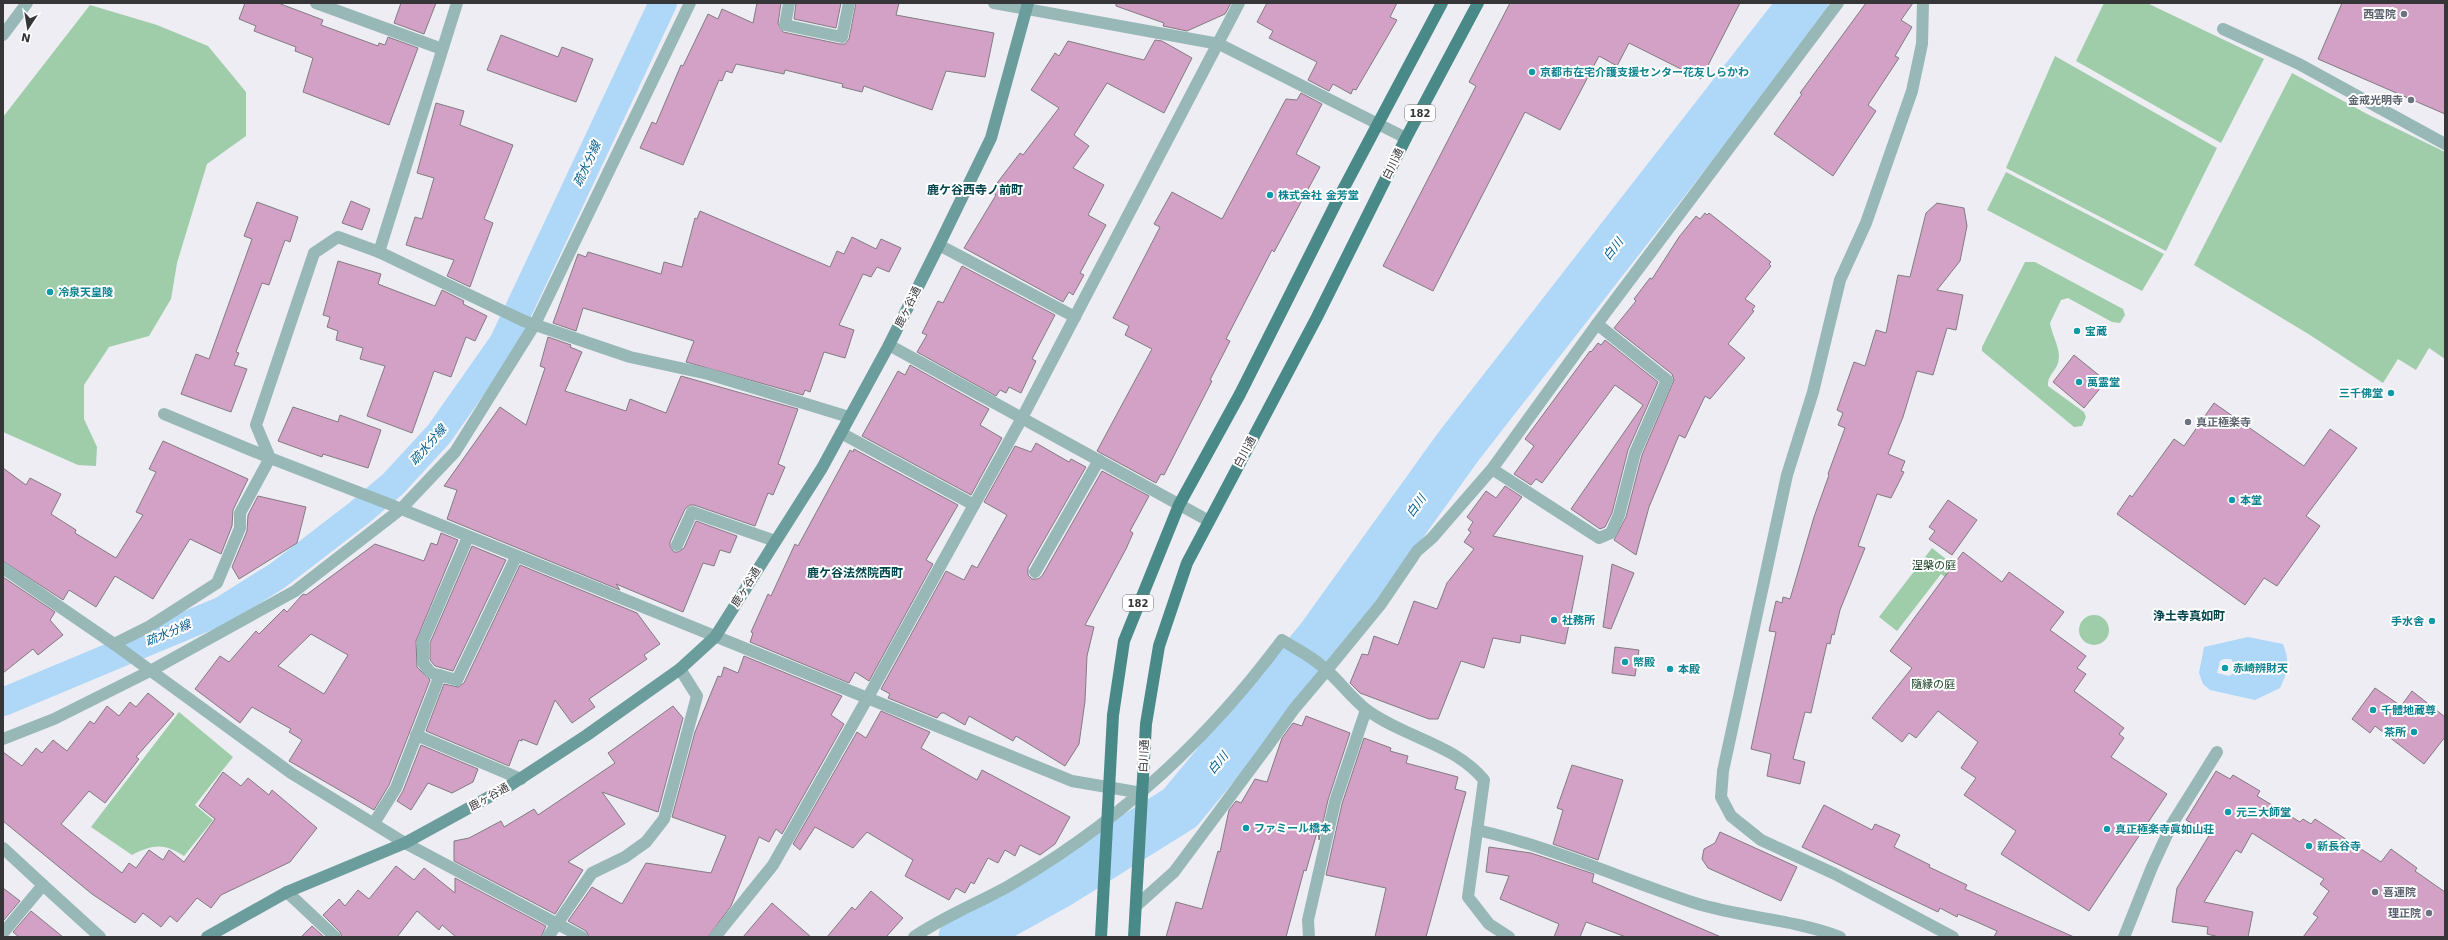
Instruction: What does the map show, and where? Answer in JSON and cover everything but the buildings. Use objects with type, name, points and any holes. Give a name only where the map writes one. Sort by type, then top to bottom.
[{"type":"main road","name":"182","points":[[1101,937],[1113,715],[1124,641],[1179,505],[1240,394],[1338,199],[1379,125],[1442,3]]},
{"type":"main road","name":"白川通","points":[[1134,937],[1146,724],[1159,646],[1188,563],[1317,318],[1406,138],[1478,3]]},
{"type":"street","points":[[3,35],[27,3]]},
{"type":"street","points":[[316,3],[442,49]]},
{"type":"street","points":[[379,252],[457,3]]},
{"type":"street","points":[[3,739],[54,719],[152,670],[295,591],[401,509],[459,447],[530,322],[690,3]]},
{"type":"street","points":[[789,3],[785,25],[842,37],[849,3]]},
{"type":"street","points":[[994,3],[1028,6],[1219,44],[1406,138]]},
{"type":"street","points":[[715,937],[773,865],[866,699],[1022,418],[1219,44],[1238,3]]},
{"type":"street","points":[[1136,906],[1174,872],[1325,668],[1381,604],[1417,550],[1432,538],[1492,469],[1596,324],[1838,3]]},
{"type":"street","points":[[1923,3],[1922,44],[1912,91],[1866,224],[1840,280],[1813,392],[1786,475],[1722,771],[1721,797],[1731,816],[1761,840],[1835,874],[1952,937]]},
{"type":"street","name":"鹿ヶ谷通","points":[[207,937],[287,892],[406,843],[521,778],[587,735],[680,669],[715,637],[841,433],[889,345],[939,245],[990,138],[1028,6]]},
{"type":"street","points":[[2223,29],[2299,64],[2445,144]]},
{"type":"street","points":[[270,458],[256,425],[314,253],[338,237],[379,252],[504,313],[630,357],[708,374],[849,417]]},
{"type":"street","points":[[939,245],[1075,317]]},
{"type":"street","points":[[1492,469],[1599,538],[1611,533],[1619,515],[1636,453],[1667,380],[1596,324]]},
{"type":"street","points":[[889,345],[1209,521]]},
{"type":"street","points":[[164,414],[1072,781],[1142,792]]},
{"type":"street","points":[[841,433],[974,506]]},
{"type":"street","points":[[117,646],[217,583],[240,528],[240,513],[270,458]]},
{"type":"street","points":[[1035,572],[1099,460]]},
{"type":"street","points":[[677,545],[692,512],[775,541]]},
{"type":"street","points":[[468,537],[423,641],[423,663],[431,673],[457,680],[516,556]]},
{"type":"street","points":[[3,568],[152,670],[291,773],[406,843],[582,937]]},
{"type":"street","points":[[914,937],[941,919],[1006,887],[1084,838],[1142,792],[1163,771],[1190,748],[1242,692],[1282,640],[1325,668],[1366,710],[1409,735],[1452,753],[1474,767],[1484,780],[1468,897],[1489,924],[1509,937]]},
{"type":"street","points":[[548,937],[592,874],[625,857],[646,842],[664,819],[697,696],[680,669]]},
{"type":"street","points":[[374,824],[396,788],[440,675]]},
{"type":"street","points":[[1309,937],[1308,920],[1335,802],[1366,710]]},
{"type":"street","points":[[416,735],[521,778]]},
{"type":"street","points":[[2124,937],[2152,867],[2172,824],[2217,752]]},
{"type":"street","points":[[1477,830],[1516,839],[1697,903],[1786,921],[1840,937]]},
{"type":"street","points":[[3,848],[100,937]]},
{"type":"street","points":[[3,933],[43,885]]},
{"type":"street","points":[[287,892],[335,937]]},
{"type":"green space","points":[[2104,3],[2147,3],[2264,59],[2221,143],[2076,61]]},
{"type":"green space","points":[[90,5],[157,25],[208,46],[246,92],[246,136],[207,164],[177,263],[171,299],[149,336],[109,347],[84,385],[84,419],[97,447],[96,466],[78,465],[3,432],[3,117]]},
{"type":"green space","points":[[2055,56],[2217,148],[2166,251],[2006,168]]},
{"type":"green space","points":[[2292,73],[2369,115],[2445,152],[2445,359],[2429,348],[2416,370],[2398,359],[2383,383],[2310,335],[2194,265]]},
{"type":"green space","points":[[2006,172],[2164,254],[2142,291],[1987,210]]},
{"type":"green space","points":[[2025,262],[2035,262],[2123,309],[2125,315],[2120,323],[2112,322],[2068,298],[2061,300],[2050,323],[2058,348],[2059,358],[2057,366],[2049,379],[2048,386],[2084,412],[2086,417],[2082,426],[2074,427],[1982,351],[1982,347]]},
{"type":"green space","name":"涅槃の庭","points":[[1932,548],[1990,594],[1981,605],[1941,574],[1897,631],[1879,617]]},
{"type":"green space","points":[[2094,615],[2105,619],[2109,630],[2105,641],[2094,645],[2083,641],[2079,630],[2083,619]]},
{"type":"green space","points":[[179,712],[233,757],[195,805],[213,820],[184,856],[170,849],[158,846],[139,851],[132,855],[91,827]]},
{"type":"water","points":[[2248,637],[2283,644],[2287,656],[2285,677],[2280,688],[2255,700],[2210,690],[2203,684],[2199,673],[2204,647]],"holes":[[[2224,659],[2231,659],[2236,666],[2236,672],[2229,676],[2217,673],[2220,661]]]},
{"type":"waterway","name":"疏水分線","points":[[3,702],[221,611],[277,576],[359,513],[393,484],[439,434],[503,343],[663,3]]},
{"type":"waterway","name":"白川","points":[[963,937],[1060,883],[1180,808],[1320,639],[1458,447],[1804,3]]},
{"type":"place","name":"西雲院","points":[[2404,14]]},
{"type":"place","name":"京都市在宅介護支援センター花友しらかわ","points":[[1532,72]]},
{"type":"place","name":"金戒光明寺","points":[[2411,100]]},
{"type":"place","name":"株式会社 金芳堂","points":[[1270,195]]},
{"type":"place","name":"冷泉天皇陵","points":[[50,292]]},
{"type":"place","name":"宝蔵","points":[[2077,331]]},
{"type":"place","name":"萬霊堂","points":[[2079,382]]},
{"type":"place","name":"三千佛堂","points":[[2391,393]]},
{"type":"place","name":"真正極楽寺","points":[[2188,422]]},
{"type":"place","name":"本堂","points":[[2232,500]]},
{"type":"place","name":"社務所","points":[[1554,620]]},
{"type":"place","name":"手水舎","points":[[2432,621]]},
{"type":"place","name":"幣殿","points":[[1625,662]]},
{"type":"place","name":"赤崎辨財天","points":[[2225,668]]},
{"type":"place","name":"本殿","points":[[1670,669]]},
{"type":"place","name":"千體地蔵尊","points":[[2373,710]]},
{"type":"place","name":"茶所","points":[[2414,732]]},
{"type":"place","name":"元三大師堂","points":[[2228,812]]},
{"type":"place","name":"ファミール橋本","points":[[1246,828]]},
{"type":"place","name":"真正極楽寺眞如山荘","points":[[2107,829]]},
{"type":"place","name":"新長谷寺","points":[[2309,846]]},
{"type":"place","name":"喜運院","points":[[2375,892]]},
{"type":"place","name":"理正院","points":[[2429,913]]},
{"type":"district","name":"鹿ケ谷西寺ノ前町","points":[[975,190]]},
{"type":"district","name":"鹿ケ谷法然院西町","points":[[855,573]]},
{"type":"district","name":"浄土寺真如町","points":[[2189,616]]},
{"type":"park label","name":"隨縁の庭","points":[[1933,684]]}]
